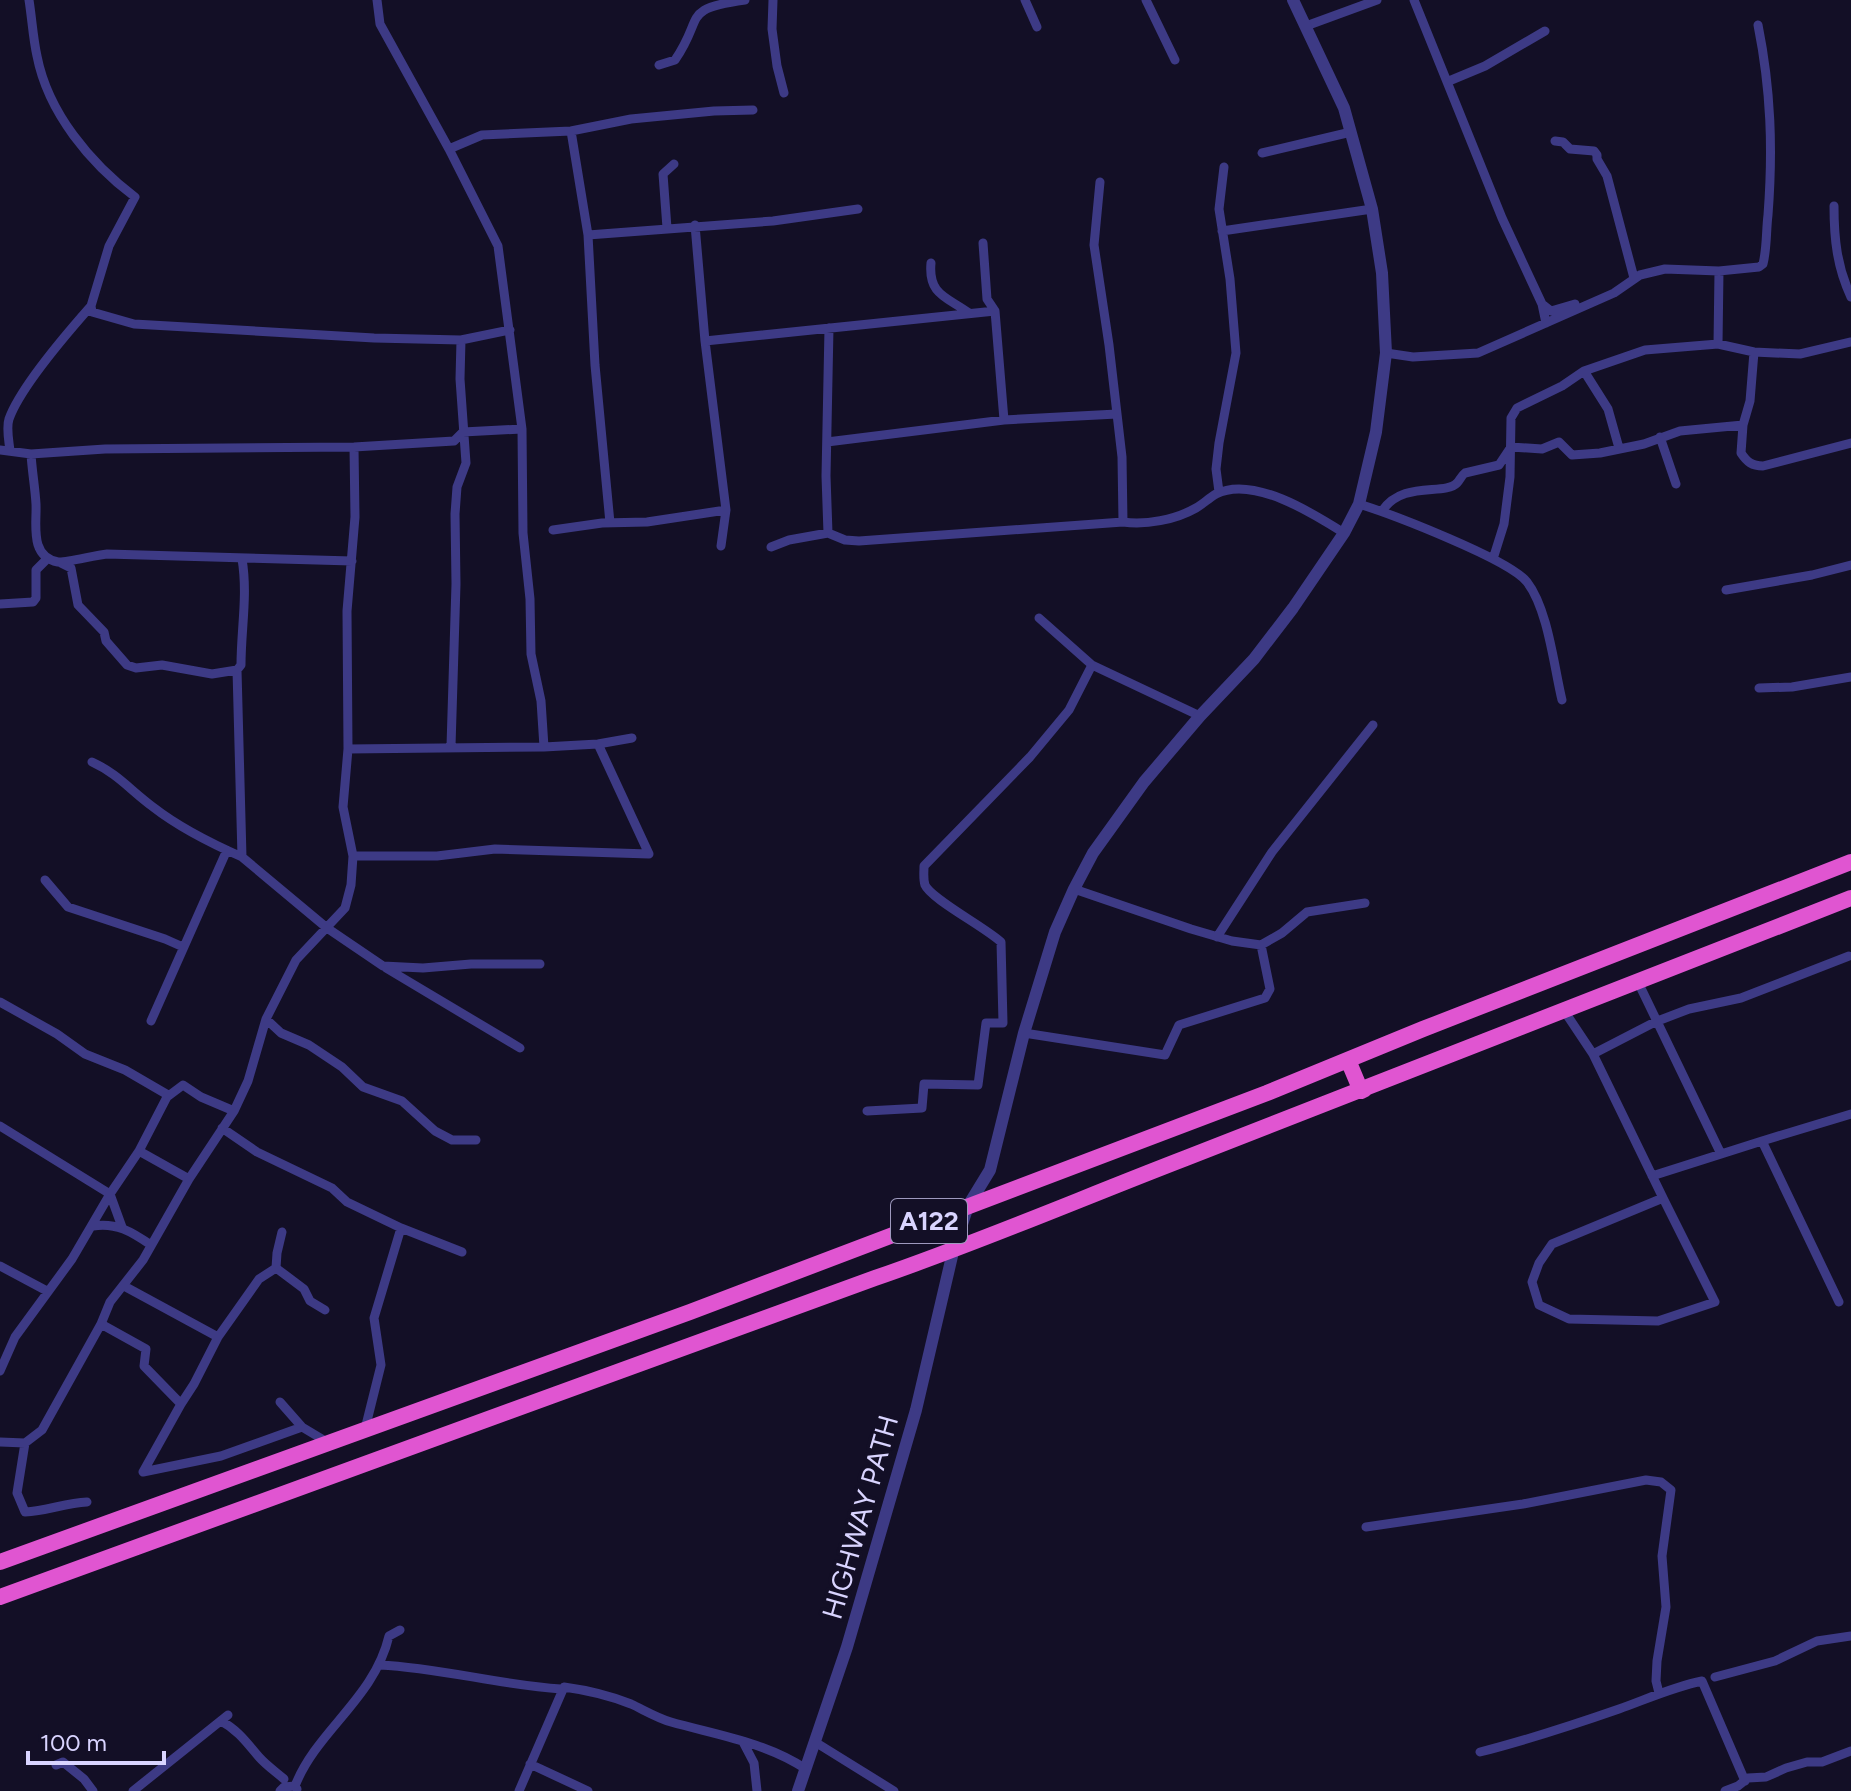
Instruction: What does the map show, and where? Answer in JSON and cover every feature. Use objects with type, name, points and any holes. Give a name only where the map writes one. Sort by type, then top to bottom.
[{"type":"highway","name":"A122","points":[[0,1562],[690,1312],[1348,1060],[1851,862]]},
{"type":"highway","name":"A122","points":[[0,1597],[953,1252],[1097,1192],[1851,898]]},
{"type":"highway","points":[[1348,1060],[1361,1091],[1365,1089]]},
{"type":"street","points":[[29,0],[37,59],[57,111],[96,164],[135,197],[109,246],[91,306],[4,419],[5,450],[31,454],[105,449],[354,447],[454,441],[463,432],[522,429]]},
{"type":"street","points":[[377,0],[380,24],[498,246],[522,429],[523,533],[530,599],[531,654],[541,701],[544,747]]},
{"type":"street","points":[[659,65],[675,60],[685,47],[693,21],[701,11],[718,4],[745,0]]},
{"type":"street","points":[[773,0],[772,29],[784,93]]},
{"type":"street","points":[[1025,0],[1037,27]]},
{"type":"street","points":[[1146,0],[1175,60]]},
{"type":"street","name":"HIGHWAY PATH","points":[[798,1791],[847,1647],[916,1410],[953,1252],[968,1206],[990,1170],[1024,1033],[1055,932],[1093,853],[1144,782],[1254,659],[1344,533],[1359,504],[1376,432],[1386,353],[1382,273],[1372,209],[1344,108],[1293,0]]},
{"type":"street","points":[[1306,26],[1377,0]]},
{"type":"street","points":[[1414,0],[1496,204],[1542,304],[1546,323]]},
{"type":"street","points":[[1386,353],[1413,357],[1478,353],[1614,293],[1634,278],[1665,269],[1719,271],[1759,267],[1764,260],[1769,193],[1770,110],[1769,77],[1758,25]]},
{"type":"street","points":[[1449,81],[1485,66],[1545,31]]},
{"type":"street","points":[[449,149],[482,135],[571,131],[631,119],[753,110]]},
{"type":"street","points":[[571,131],[588,235],[595,365],[610,523]]},
{"type":"street","points":[[1262,153],[1351,132]]},
{"type":"street","points":[[1555,141],[1563,142],[1570,149],[1594,151],[1597,155],[1607,176],[1634,278]]},
{"type":"street","points":[[667,228],[663,174],[674,164]]},
{"type":"street","points":[[1219,492],[1217,456],[1236,353],[1219,196],[1224,167]]},
{"type":"street","points":[[1100,182],[1094,245],[1122,457],[1123,522]]},
{"type":"street","points":[[1834,206],[1834,242],[1838,265],[1851,297]]},
{"type":"street","points":[[588,235],[773,221],[858,209]]},
{"type":"street","points":[[1222,231],[1372,209]]},
{"type":"street","points":[[695,225],[705,341],[726,510],[721,546]]},
{"type":"street","points":[[983,243],[987,299],[995,311],[1004,420]]},
{"type":"street","points":[[931,263],[930,276],[937,293],[970,313]]},
{"type":"street","points":[[1718,344],[1719,271]]},
{"type":"street","points":[[1542,304],[1551,311],[1614,293]]},
{"type":"street","points":[[91,306],[92,312],[134,324],[374,338],[461,340],[510,330]]},
{"type":"street","points":[[705,341],[995,311]]},
{"type":"street","points":[[828,533],[829,328]]},
{"type":"street","points":[[451,746],[455,514],[457,487],[466,463],[461,340]]},
{"type":"street","points":[[1493,559],[1504,524],[1513,412],[1584,371],[1645,350],[1718,344],[1754,352],[1800,354],[1851,342]]},
{"type":"street","points":[[1754,352],[1741,453],[1755,466],[1851,443]]},
{"type":"street","points":[[1584,371],[1608,409],[1619,448]]},
{"type":"street","points":[[827,442],[1004,420],[1117,414]]},
{"type":"street","points":[[1511,447],[1542,449],[1559,442],[1572,455],[1600,453],[1701,427],[1743,425]]},
{"type":"street","points":[[1660,437],[1676,484]]},
{"type":"street","points":[[0,1442],[25,1443],[42,1430],[110,1302],[151,1245],[189,1179],[234,1111],[248,1081],[266,1019],[296,960],[345,908],[351,885],[353,856],[343,807],[348,749],[347,611],[355,517],[354,447]]},
{"type":"street","points":[[1382,511],[1389,501],[1400,496],[1448,487],[1458,483],[1465,473],[1499,465],[1511,447]]},
{"type":"street","points":[[31,454],[36,504],[34,530],[38,546],[48,558],[71,568],[78,605],[104,632],[106,641],[127,665],[136,668],[162,665],[212,674],[237,670]]},
{"type":"street","points":[[771,547],[789,540],[828,533],[845,540],[859,541],[1123,522],[1136,524],[1193,510],[1219,492],[1239,490],[1270,494],[1301,507],[1344,533]]},
{"type":"street","points":[[1359,504],[1493,559],[1526,580],[1535,596],[1562,700]]},
{"type":"street","points":[[553,530],[647,522],[726,510]]},
{"type":"street","points":[[61,563],[107,554],[352,561]]},
{"type":"street","points":[[0,604],[33,602],[36,598],[36,570],[48,558]]},
{"type":"street","points":[[242,559],[247,586],[241,665],[237,670],[242,857]]},
{"type":"street","points":[[331,561],[350,579]]},
{"type":"street","points":[[1726,590],[1851,565]]},
{"type":"street","points":[[1039,618],[1092,665],[1200,716]]},
{"type":"street","points":[[867,1111],[922,1108],[924,1084],[978,1085],[986,1023],[1003,1023],[1001,942],[988,930],[930,893],[924,883],[924,866],[1030,757],[1069,710],[1092,665]]},
{"type":"street","points":[[1759,688],[1792,687],[1851,677]]},
{"type":"street","points":[[1217,937],[1272,852],[1373,725]]},
{"type":"street","points":[[348,749],[544,747],[598,744],[632,738]]},
{"type":"street","points":[[353,856],[437,856],[495,849],[649,854],[598,744]]},
{"type":"street","points":[[92,762],[113,772],[132,791],[180,827],[242,857],[327,928],[383,966],[520,1048]]},
{"type":"street","points":[[151,1021],[227,850]]},
{"type":"street","points":[[45,880],[68,907],[183,947]]},
{"type":"street","points":[[1074,889],[1217,937],[1261,945],[1282,933],[1307,912],[1365,903]]},
{"type":"street","points":[[1024,1033],[1165,1055],[1179,1025],[1265,998],[1270,989],[1261,945]]},
{"type":"street","points":[[1593,1054],[1656,1021],[1689,1009],[1741,998],[1849,956]]},
{"type":"street","points":[[383,966],[423,968],[540,964]]},
{"type":"street","points":[[1638,982],[1721,1154]]},
{"type":"street","points":[[0,1002],[57,1034],[85,1054],[125,1070],[167,1097],[183,1085],[201,1097],[234,1111]]},
{"type":"street","points":[[1565,1012],[1593,1054],[1715,1302],[1658,1321],[1569,1319],[1539,1305],[1532,1282],[1539,1263],[1552,1244],[1663,1198]]},
{"type":"street","points":[[266,1019],[281,1033],[309,1045],[342,1067],[363,1087],[402,1101],[435,1131],[452,1140],[476,1140]]},
{"type":"street","points":[[0,1371],[15,1337],[93,1226],[139,1151],[168,1095]]},
{"type":"street","points":[[1652,1176],[1851,1114]]},
{"type":"street","points":[[0,1126],[110,1194],[122,1227]]},
{"type":"street","points":[[222,1128],[257,1152],[332,1188],[347,1202],[462,1252]]},
{"type":"street","points":[[1762,1141],[1839,1302]]},
{"type":"street","points":[[139,1151],[189,1179]]},
{"type":"street","points":[[93,1226],[105,1224],[122,1227],[151,1245]]},
{"type":"street","points":[[365,1429],[381,1365],[374,1318],[401,1228]]},
{"type":"street","points":[[276,1268],[282,1232]]},
{"type":"street","points":[[0,1266],[47,1291]]},
{"type":"street","points":[[276,1268],[304,1289],[310,1301],[325,1310]]},
{"type":"street","points":[[276,1268],[259,1279],[218,1337],[143,1472],[221,1456],[302,1427]]},
{"type":"street","points":[[124,1286],[218,1337]]},
{"type":"street","points":[[101,1324],[146,1349],[144,1366],[181,1404]]},
{"type":"street","points":[[280,1402],[302,1427],[322,1439],[323,1446]]},
{"type":"street","points":[[25,1443],[17,1493],[25,1512],[45,1511],[65,1503],[87,1502]]},
{"type":"street","points":[[1366,1527],[1523,1504],[1646,1480],[1661,1482],[1671,1490],[1662,1556],[1666,1607],[1657,1661],[1659,1693]]},
{"type":"street","points":[[280,1791],[284,1787],[297,1789],[303,1765],[366,1688],[380,1665],[389,1636],[400,1630]]},
{"type":"street","points":[[1715,1677],[1775,1661],[1817,1641],[1851,1636]]},
{"type":"street","points":[[380,1665],[441,1670],[486,1681],[571,1688],[626,1702],[668,1722],[731,1736],[790,1758],[806,1769]]},
{"type":"street","points":[[1480,1752],[1524,1741],[1674,1687],[1702,1681],[1745,1781]]},
{"type":"street","points":[[519,1791],[561,1689]]},
{"type":"street","points":[[133,1791],[224,1718],[258,1756],[284,1779]]},
{"type":"street","points":[[743,1742],[754,1763],[757,1791]]},
{"type":"street","points":[[815,1742],[894,1791]]},
{"type":"street","points":[[1725,1791],[1748,1778],[1766,1777],[1851,1751]]},
{"type":"street","points":[[56,1765],[63,1762],[72,1767],[93,1791]]},
{"type":"street","points":[[530,1764],[588,1791]]}]
